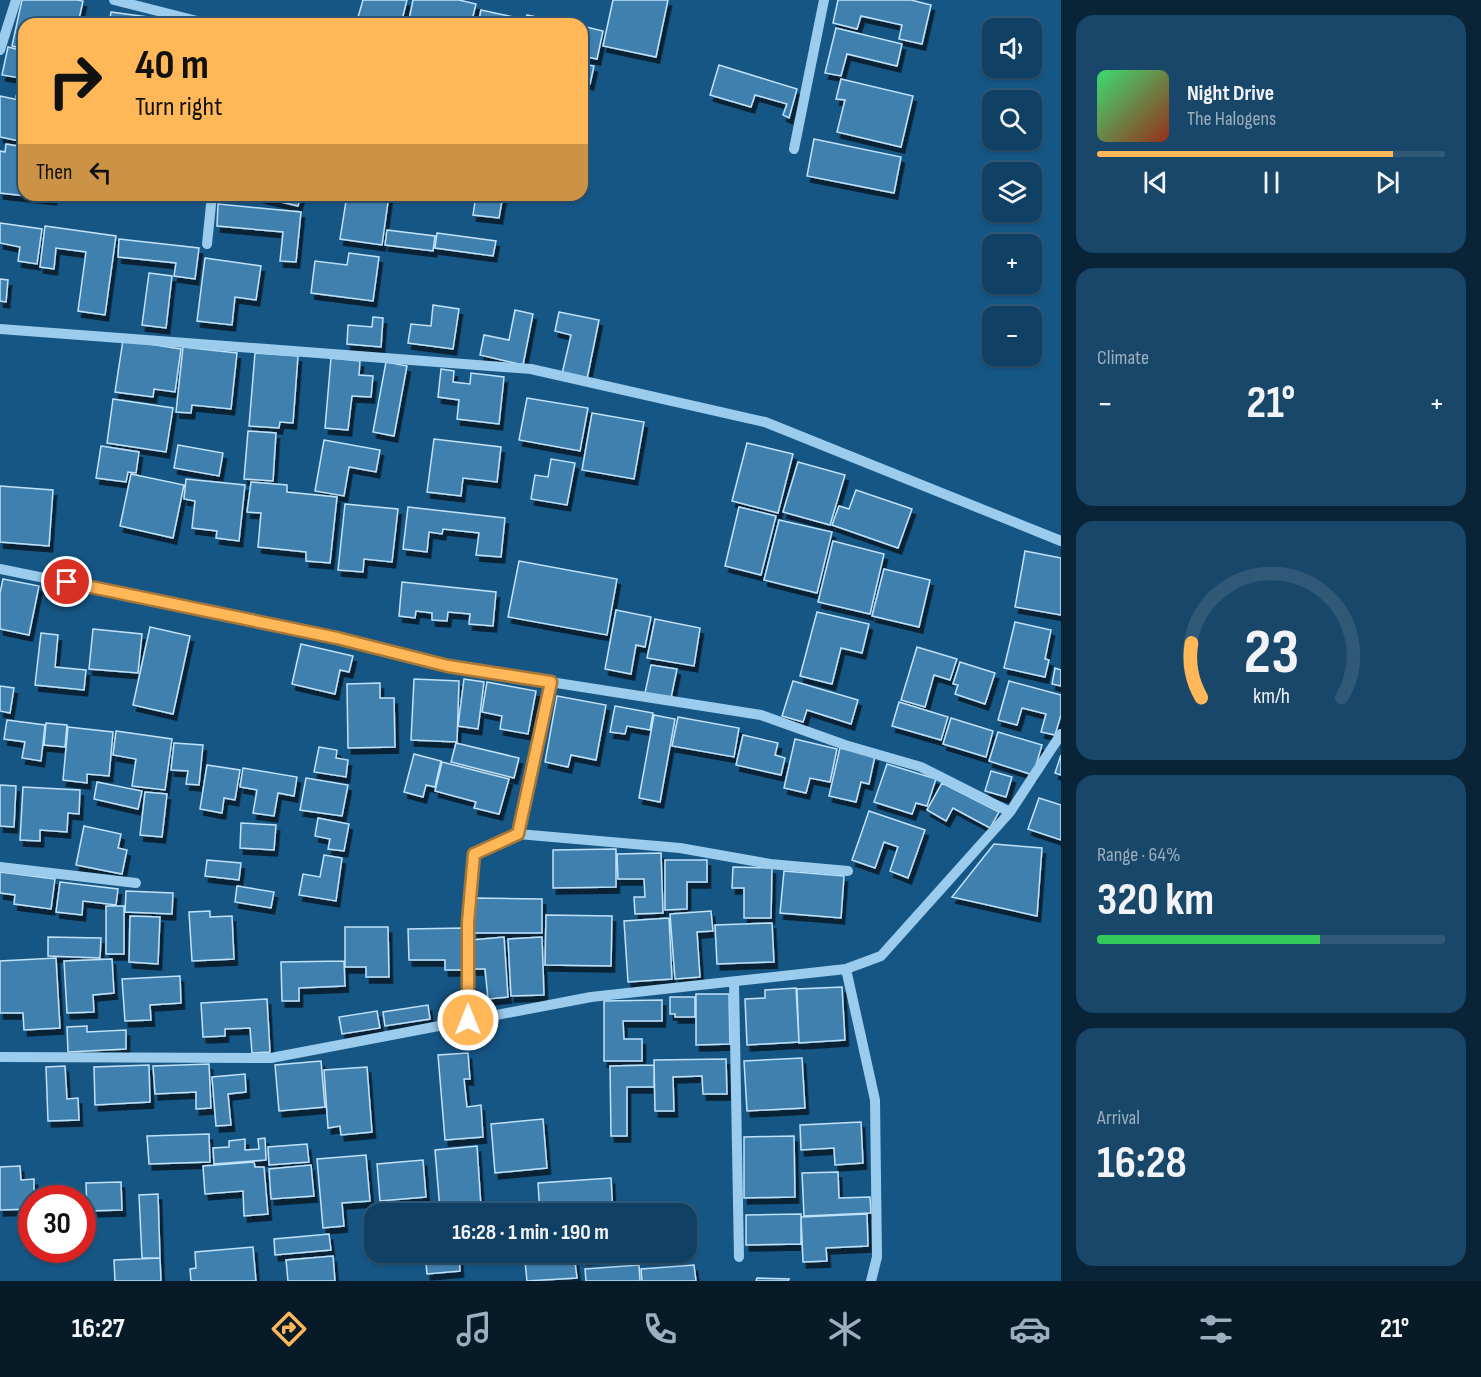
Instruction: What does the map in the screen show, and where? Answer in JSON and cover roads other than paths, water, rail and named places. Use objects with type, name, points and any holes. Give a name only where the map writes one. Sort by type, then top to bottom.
[{"type":"street","points":[[0,50],[16,0]]},
{"type":"street","points":[[114,0],[185,18]]},
{"type":"street","points":[[794,149],[825,0]]},
{"type":"street","points":[[207,244],[212,201]]},
{"type":"street","points":[[0,329],[531,369],[765,422],[1061,541]]},
{"type":"street","points":[[0,568],[337,638],[448,666],[761,715],[845,745],[921,767],[1010,812]]},
{"type":"street","points":[[518,834],[551,682]]},
{"type":"street","points":[[0,1057],[271,1058],[591,997],[846,969],[881,956],[1010,812],[1061,734]]},
{"type":"street","points":[[468,1020],[468,922],[474,854],[518,834],[680,849],[770,864],[848,871]]},
{"type":"street","points":[[0,867],[136,883]]},
{"type":"street","points":[[846,969],[875,1100],[877,1257],[871,1281]]},
{"type":"street","points":[[734,983],[739,1257]]}]
